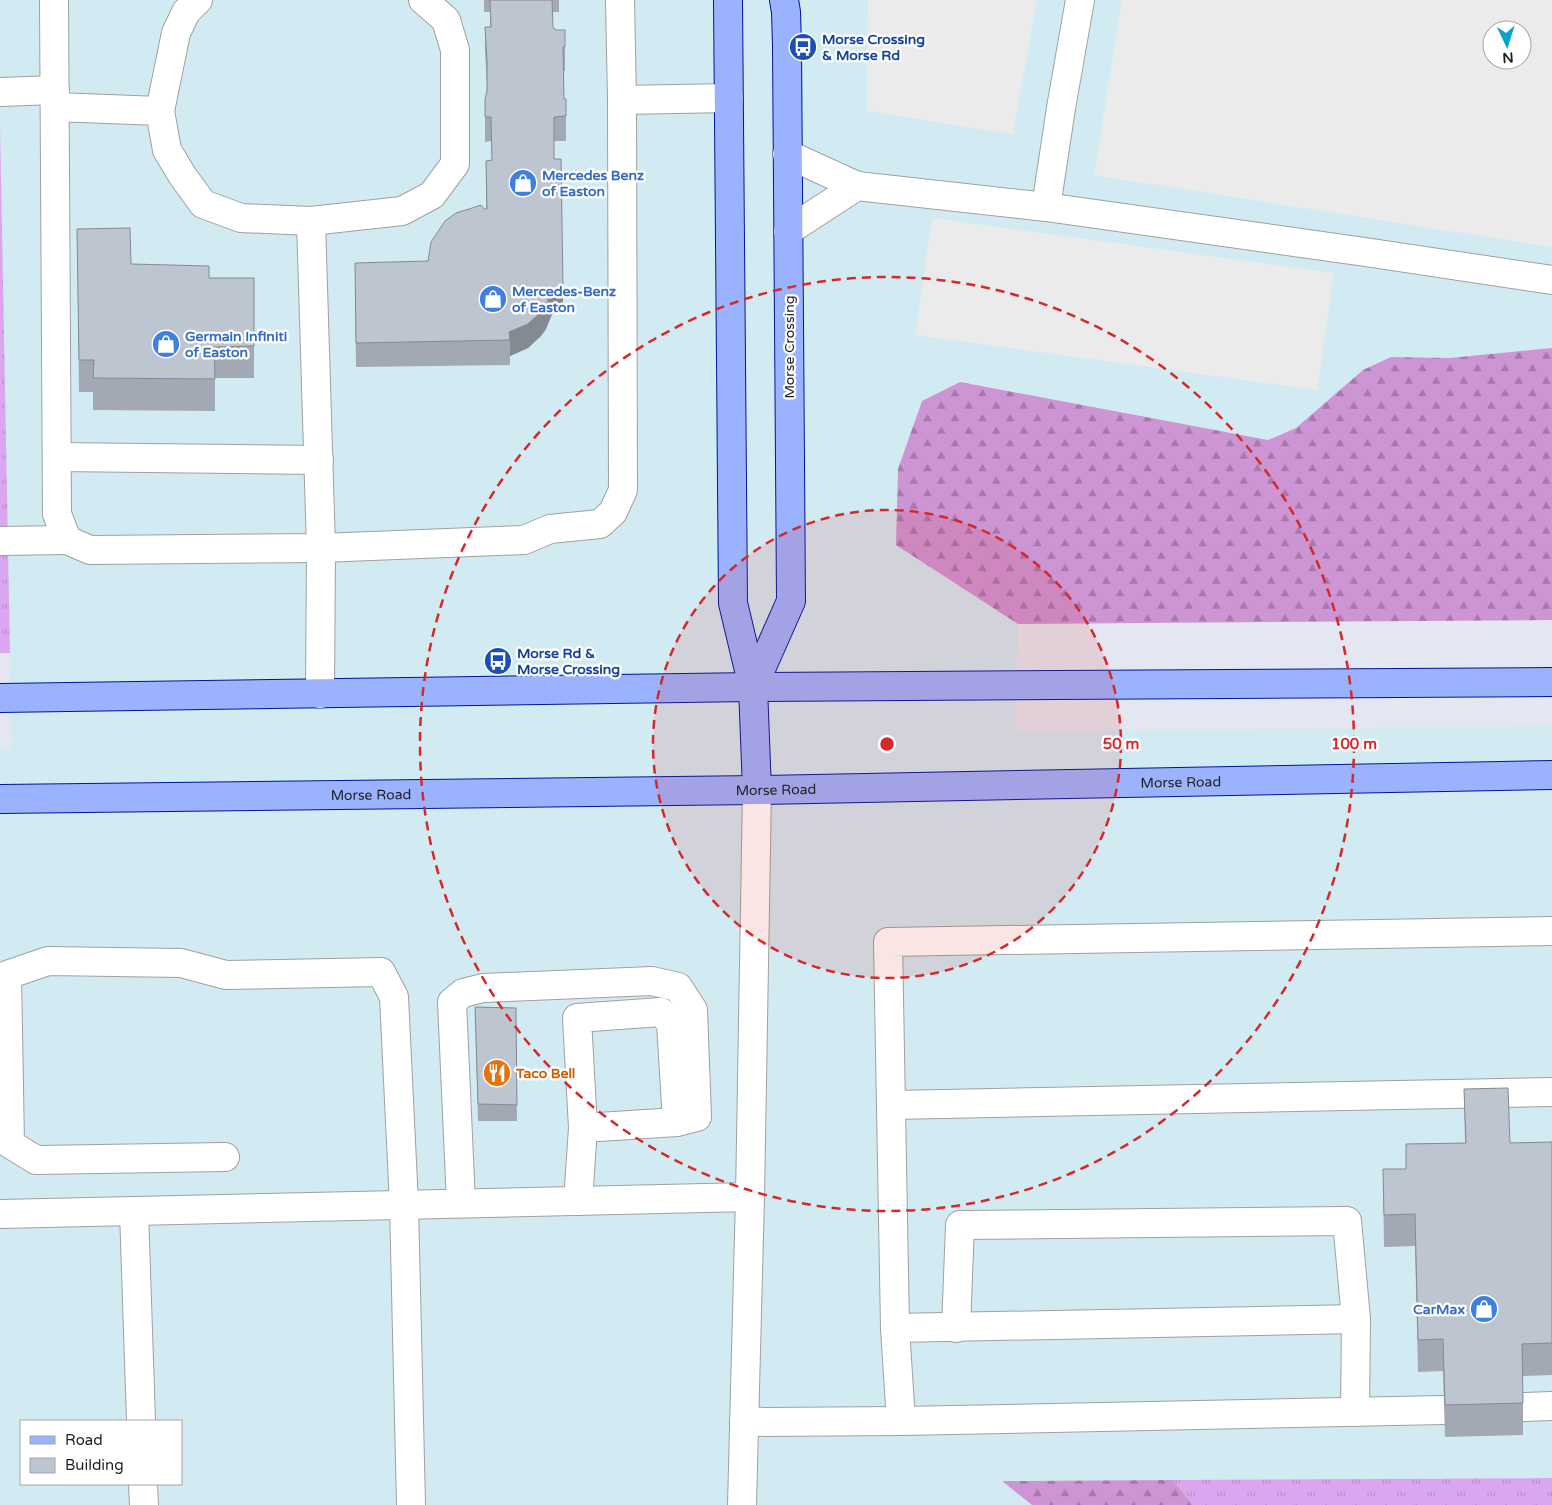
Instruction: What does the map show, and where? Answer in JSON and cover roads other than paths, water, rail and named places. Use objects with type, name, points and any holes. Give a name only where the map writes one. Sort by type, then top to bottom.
[{"type":"main road","name":"Morse Crossing","points":[[728,0],[733,603],[753,687],[757,790]]},
{"type":"main road","name":"Morse Crossing","points":[[753,687],[791,601],[786,12],[784,0]]},
{"type":"main road","points":[[0,698],[753,687],[1552,682]]},
{"type":"main road","name":"Morse Road","points":[[0,799],[757,790],[1552,775]]},
{"type":"lane","points":[[54,0],[57,514],[67,540]]},
{"type":"lane","points":[[198,0],[186,12],[176,33],[160,111],[167,150],[203,204],[241,218],[311,221],[402,211],[432,195],[455,164],[455,50],[446,20],[423,0]]},
{"type":"lane","points":[[0,541],[67,540],[90,550],[321,548],[524,540],[550,529],[600,524],[613,512],[623,490],[620,0]]},
{"type":"lane","points":[[1046,208],[1080,0]]},
{"type":"lane","points":[[0,92],[160,111]]},
{"type":"lane","points":[[622,100],[729,98]]},
{"type":"lane","points":[[787,154],[857,186],[1046,208],[1375,253],[1552,280]]},
{"type":"lane","points":[[788,231],[857,186]]},
{"type":"lane","points":[[311,221],[321,548],[320,694]]},
{"type":"lane","points":[[57,457],[318,460]]},
{"type":"lane","points":[[742,1505],[750,1197],[757,790]]},
{"type":"lane","points":[[902,1421],[894,1328],[888,942],[1552,931]]},
{"type":"lane","points":[[225,1157],[36,1160],[10,1144],[8,975],[48,961],[180,963],[226,975],[381,972],[394,997],[404,1204],[411,1505]]},
{"type":"lane","points":[[461,1203],[452,1002],[463,993],[483,988],[652,981],[678,987],[693,1010],[697,1117],[677,1122],[583,1128]]},
{"type":"lane","points":[[578,1201],[583,1128],[577,1018],[661,1012],[671,1024],[677,1122]]},
{"type":"lane","points":[[892,1105],[1552,1092]]},
{"type":"lane","points":[[0,1214],[750,1197]]},
{"type":"lane","points":[[134,1211],[141,1420]]},
{"type":"lane","points":[[956,1328],[960,1225],[1347,1221],[1356,1320],[1355,1412]]},
{"type":"lane","points":[[894,1328],[1356,1320]]},
{"type":"lane","points":[[1523,1407],[1552,1406]]},
{"type":"lane","points":[[744,1422],[902,1421],[1444,1410]]},
{"type":"lane","points":[[143,1485],[144,1505]]},
{"type":"place","name":"Morse Crossing & Morse Rd","points":[[803,47]]},
{"type":"place","name":"Mercedes Benz of Easton","points":[[523,183]]},
{"type":"place","name":"Mercedes-Benz of Easton","points":[[493,299]]},
{"type":"place","name":"Germain Infiniti of Easton","points":[[166,344]]},
{"type":"place","name":"Morse Rd & Morse Crossing","points":[[498,661]]},
{"type":"place","name":"Taco Bell","points":[[497,1073]]},
{"type":"place","name":"CarMax","points":[[1484,1309]]}]
